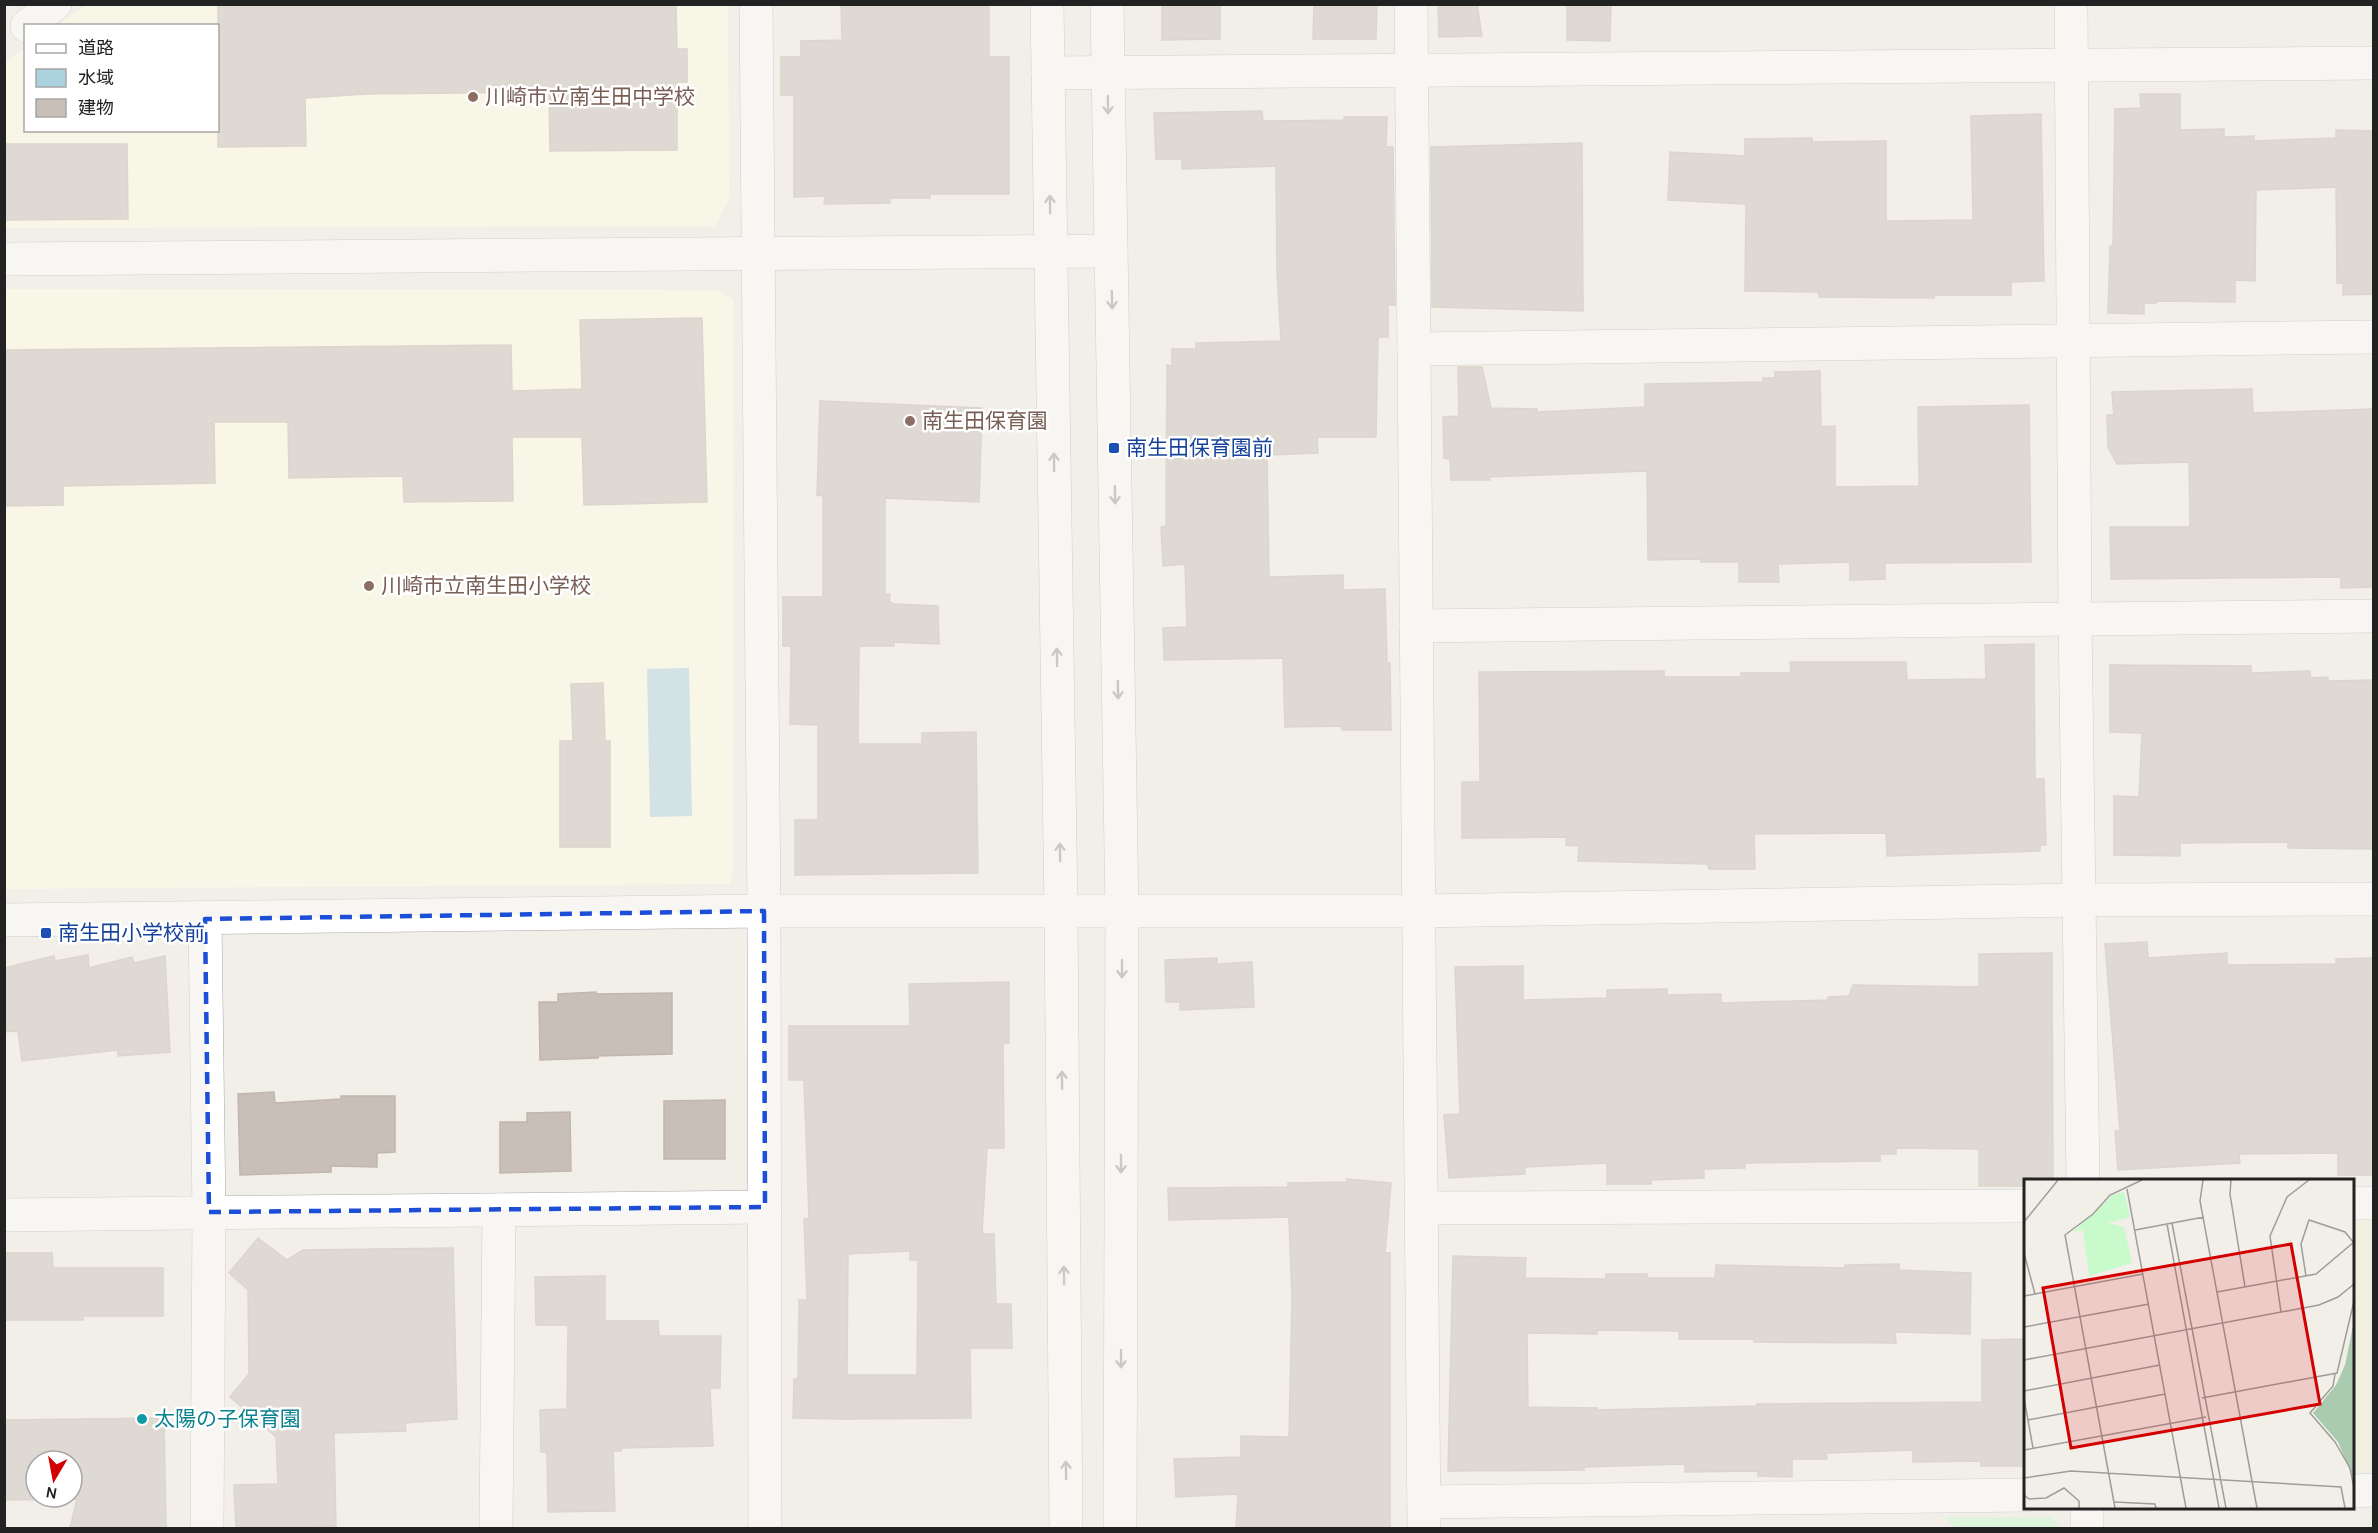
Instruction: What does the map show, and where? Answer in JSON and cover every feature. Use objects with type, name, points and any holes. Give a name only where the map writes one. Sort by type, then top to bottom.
[{"type":"street","points":[[29,24],[56,4]]},
{"type":"street","points":[[756,4],[764,911],[765,1528]]},
{"type":"street","points":[[1047,4],[1061,910],[1066,1528]]},
{"type":"street","points":[[1107,4],[1122,911],[1120,1528]]},
{"type":"street","points":[[1412,4],[1424,1515],[2024,1495]]},
{"type":"street","points":[[2071,4],[2075,619],[2083,1179]]},
{"type":"street","points":[[4,42],[24,27]]},
{"type":"street","points":[[1048,73],[2373,63]]},
{"type":"street","points":[[4,260],[1111,251]]},
{"type":"street","points":[[1414,350],[2373,337]]},
{"type":"street","points":[[1416,626],[2373,616]]},
{"type":"street","points":[[4,920],[764,911],[1419,911],[2078,900],[2373,899]]},
{"type":"street","points":[[206,919],[209,1212],[207,1528]]},
{"type":"street","points":[[2354,1203],[2373,1203]]},
{"type":"street","points":[[1421,1208],[2024,1206]]},
{"type":"street","points":[[4,1215],[765,1207]]},
{"type":"street","points":[[496,1528],[499,1210]]},
{"type":"street","points":[[2354,1491],[2373,1490]]},
{"type":"street","points":[[2087,1509],[2087,1528]]},
{"type":"highlighted area","points":[[764,911],[765,1207],[209,1212],[205,919]]},
{"type":"shaded area","name":"川崎市立南生田中学校","points":[[88,4],[728,5],[729,198],[715,226],[5,228],[4,63],[24,50],[24,132],[219,132],[219,24],[59,24]]},
{"type":"shaded area","name":"川崎市立南生田小学校","points":[[4,289],[718,290],[734,300],[733,872],[730,884],[5,889]]},
{"type":"shaded area","points":[[2354,1221],[2373,1221],[2373,1471],[2354,1471]]},
{"type":"green space","points":[[1945,1517],[2051,1517],[2061,1528],[1955,1528]]},
{"type":"water","points":[[689,668],[692,816],[650,817],[647,669]]},
{"type":"building","points":[[218,4],[676,4],[677,49],[687,49],[687,82],[677,82],[677,150],[550,151],[549,92],[366,94],[305,98],[306,146],[218,147]]},
{"type":"building","points":[[841,4],[989,4],[989,57],[1009,57],[1009,194],[930,194],[930,198],[890,198],[890,203],[824,204],[825,196],[794,197],[794,95],[781,95],[781,57],[801,57],[801,41],[842,40]]},
{"type":"building","points":[[1162,4],[1220,4],[1220,39],[1162,40]]},
{"type":"building","points":[[1314,4],[1377,4],[1376,39],[1313,39]]},
{"type":"building","points":[[1438,4],[1477,4],[1482,36],[1439,37]]},
{"type":"building","points":[[1567,4],[1611,4],[1610,41],[1567,40]]},
{"type":"building","points":[[2140,94],[2180,94],[2180,130],[2224,129],[2224,137],[2254,136],[2254,141],[2336,138],[2336,130],[2373,131],[2373,294],[2343,295],[2343,283],[2337,283],[2336,187],[2256,190],[2255,281],[2235,280],[2235,302],[2156,301],[2156,303],[2144,303],[2144,314],[2108,313],[2110,246],[2113,246],[2115,109],[2141,108]]},
{"type":"building","points":[[1262,111],[1263,121],[1387,117],[1386,147],[1393,147],[1395,305],[1388,305],[1388,337],[1378,337],[1376,437],[1317,437],[1318,453],[1267,455],[1269,577],[1343,575],[1343,590],[1385,589],[1387,663],[1390,663],[1391,730],[1342,730],[1342,726],[1285,727],[1283,658],[1164,660],[1163,628],[1187,627],[1185,564],[1163,566],[1161,527],[1166,526],[1167,365],[1172,366],[1172,349],[1196,349],[1196,343],[1281,341],[1277,273],[1276,166],[1182,169],[1182,159],[1156,159],[1154,113]]},
{"type":"building","points":[[2041,114],[2044,281],[2011,282],[2011,295],[1934,295],[1934,298],[1819,297],[1819,292],[1745,291],[1746,204],[1668,200],[1670,152],[1745,156],[1745,139],[1812,138],[1812,142],[1886,141],[1886,221],[1973,220],[1971,116]]},
{"type":"building","points":[[1582,143],[1583,311],[1432,307],[1431,147]]},
{"type":"building","points":[[4,144],[127,144],[128,219],[4,220]]},
{"type":"building","points":[[702,318],[707,502],[584,505],[582,437],[512,437],[513,501],[404,502],[403,476],[289,478],[288,422],[214,422],[215,483],[63,486],[63,505],[4,506],[4,350],[511,345],[512,391],[582,389],[580,320]]},
{"type":"building","points":[[1458,367],[1482,367],[1491,408],[1537,409],[1537,412],[1645,407],[1645,384],[1763,382],[1763,378],[1775,378],[1775,372],[1820,371],[1821,427],[1835,426],[1835,487],[1919,486],[1918,407],[2029,405],[2031,562],[1885,563],[1885,579],[1850,580],[1850,562],[1778,564],[1779,582],[1739,582],[1739,562],[1701,562],[1701,559],[1648,560],[1647,471],[1451,480],[1450,459],[1444,458],[1443,417],[1459,416]]},
{"type":"building","points":[[2252,389],[2253,413],[2373,409],[2373,587],[2341,588],[2341,577],[2111,579],[2110,527],[2190,527],[2189,462],[2117,464],[2108,447],[2107,415],[2114,415],[2112,392]]},
{"type":"building","points":[[820,401],[982,408],[979,502],[885,498],[885,594],[890,594],[889,602],[894,604],[938,606],[939,644],[894,642],[894,646],[859,646],[858,744],[922,744],[922,733],[976,732],[978,873],[795,875],[795,820],[818,820],[818,725],[790,724],[791,646],[783,646],[783,597],[823,597],[823,496],[817,495]]},
{"type":"building","points":[[2034,644],[2035,779],[2044,779],[2046,845],[2040,845],[2040,851],[1887,856],[1886,833],[1754,834],[1755,869],[1709,869],[1708,864],[1578,861],[1579,846],[1566,845],[1567,837],[1462,838],[1462,782],[1480,782],[1479,672],[1664,671],[1664,677],[1741,677],[1741,673],[1791,673],[1790,662],[1906,662],[1907,680],[1986,679],[1985,645]]},
{"type":"building","points":[[2110,665],[2251,666],[2251,673],[2310,671],[2310,678],[2328,677],[2328,681],[2373,680],[2373,849],[2288,848],[2288,842],[2180,843],[2180,856],[2114,855],[2114,796],[2139,797],[2142,733],[2110,732]]},
{"type":"building","points":[[603,683],[605,741],[610,741],[610,847],[560,847],[560,741],[573,741],[571,684]]},
{"type":"building","points":[[2147,942],[2148,958],[2227,953],[2227,965],[2336,964],[2336,959],[2373,958],[2373,1175],[2338,1175],[2338,1153],[2239,1154],[2240,1163],[2118,1170],[2115,1131],[2120,1131],[2105,944]]},
{"type":"building","points":[[2052,953],[2053,1179],[2024,1179],[2024,1186],[1979,1186],[1979,1149],[1896,1148],[1896,1154],[1880,1154],[1880,1161],[1745,1163],[1745,1168],[1704,1169],[1704,1178],[1651,1180],[1651,1184],[1607,1184],[1607,1163],[1525,1167],[1525,1174],[1449,1178],[1444,1115],[1460,1114],[1455,967],[1523,966],[1523,1000],[1607,998],[1607,990],[1667,989],[1667,995],[1721,994],[1721,1003],[1828,1000],[1828,997],[1849,996],[1853,985],[1979,987],[1979,954]]},
{"type":"building","points":[[88,955],[89,968],[132,957],[134,963],[165,956],[170,1052],[118,1056],[118,1050],[22,1061],[18,1031],[4,1032],[4,968],[54,956],[55,961]]},
{"type":"building","points":[[1217,958],[1217,964],[1252,962],[1254,1007],[1180,1010],[1180,1002],[1166,1002],[1165,960]]},
{"type":"building","points":[[1009,982],[1009,1043],[1003,1043],[1004,1148],[987,1148],[982,1234],[994,1234],[996,1304],[1011,1304],[1012,1348],[970,1348],[971,1418],[793,1418],[794,1379],[798,1379],[799,1300],[807,1300],[804,1219],[809,1219],[804,1080],[789,1080],[789,1026],[910,1026],[909,984]],"holes":[[[910,1251],[910,1260],[918,1260],[917,1375],[847,1375],[848,1254]]]},
{"type":"building","points":[[596,992],[596,994],[672,993],[672,1054],[540,1060],[539,1002],[558,1002],[558,994]]},
{"type":"building","points":[[274,1092],[275,1103],[341,1099],[341,1096],[395,1096],[395,1152],[377,1153],[377,1167],[331,1166],[331,1172],[240,1175],[238,1094]]},
{"type":"building","points":[[725,1100],[725,1159],[664,1159],[664,1101]]},
{"type":"building","points":[[570,1112],[571,1171],[500,1173],[500,1122],[527,1122],[527,1113]]},
{"type":"building","points":[[1347,1179],[1391,1183],[1385,1253],[1390,1253],[1390,1528],[1236,1528],[1238,1494],[1176,1497],[1174,1459],[1241,1457],[1241,1436],[1289,1437],[1292,1298],[1289,1217],[1169,1220],[1168,1188],[1288,1187],[1288,1183],[1347,1182]]},
{"type":"building","points":[[258,1238],[287,1260],[303,1250],[453,1248],[457,1419],[405,1423],[406,1431],[334,1433],[336,1526],[236,1528],[234,1485],[278,1484],[276,1437],[230,1397],[249,1374],[248,1290],[229,1273]]},
{"type":"building","points":[[4,1253],[52,1253],[53,1268],[163,1268],[163,1316],[83,1316],[83,1320],[4,1320]]},
{"type":"building","points":[[1453,1256],[1526,1258],[1525,1278],[1606,1279],[1606,1274],[1647,1274],[1648,1278],[1715,1278],[1716,1265],[1845,1268],[1845,1265],[1899,1264],[1899,1270],[1971,1273],[1970,1334],[1895,1332],[1896,1343],[1679,1339],[1679,1331],[1597,1330],[1597,1334],[1527,1333],[1528,1407],[1597,1408],[1597,1410],[1757,1406],[1757,1404],[1982,1402],[1982,1340],[2024,1339],[2024,1466],[1981,1466],[1981,1461],[1913,1462],[1913,1450],[1826,1453],[1827,1459],[1792,1459],[1792,1477],[1758,1476],[1758,1471],[1685,1472],[1685,1464],[1584,1467],[1584,1470],[1448,1471]]},
{"type":"building","points":[[605,1276],[605,1321],[658,1321],[659,1336],[721,1336],[720,1388],[710,1388],[713,1446],[621,1448],[621,1451],[613,1451],[615,1511],[548,1512],[547,1452],[541,1452],[540,1410],[567,1409],[568,1325],[536,1325],[535,1277]]},
{"type":"building","name":"太陽の子保育園","points":[[164,1418],[166,1528],[70,1528],[75,1509],[84,1509],[84,1449],[24,1449],[24,1500],[4,1500],[4,1420]]},
{"type":"place","name":"川崎市立南生田中学校","points":[[473,97]]},
{"type":"place","name":"南生田保育園","points":[[910,421]]},
{"type":"place","name":"南生田保育園前","points":[[1114,448]]},
{"type":"place","name":"川崎市立南生田小学校","points":[[369,586]]},
{"type":"place","name":"南生田小学校前","points":[[46,933]]},
{"type":"place","name":"太陽の子保育園","points":[[142,1419]]}]
